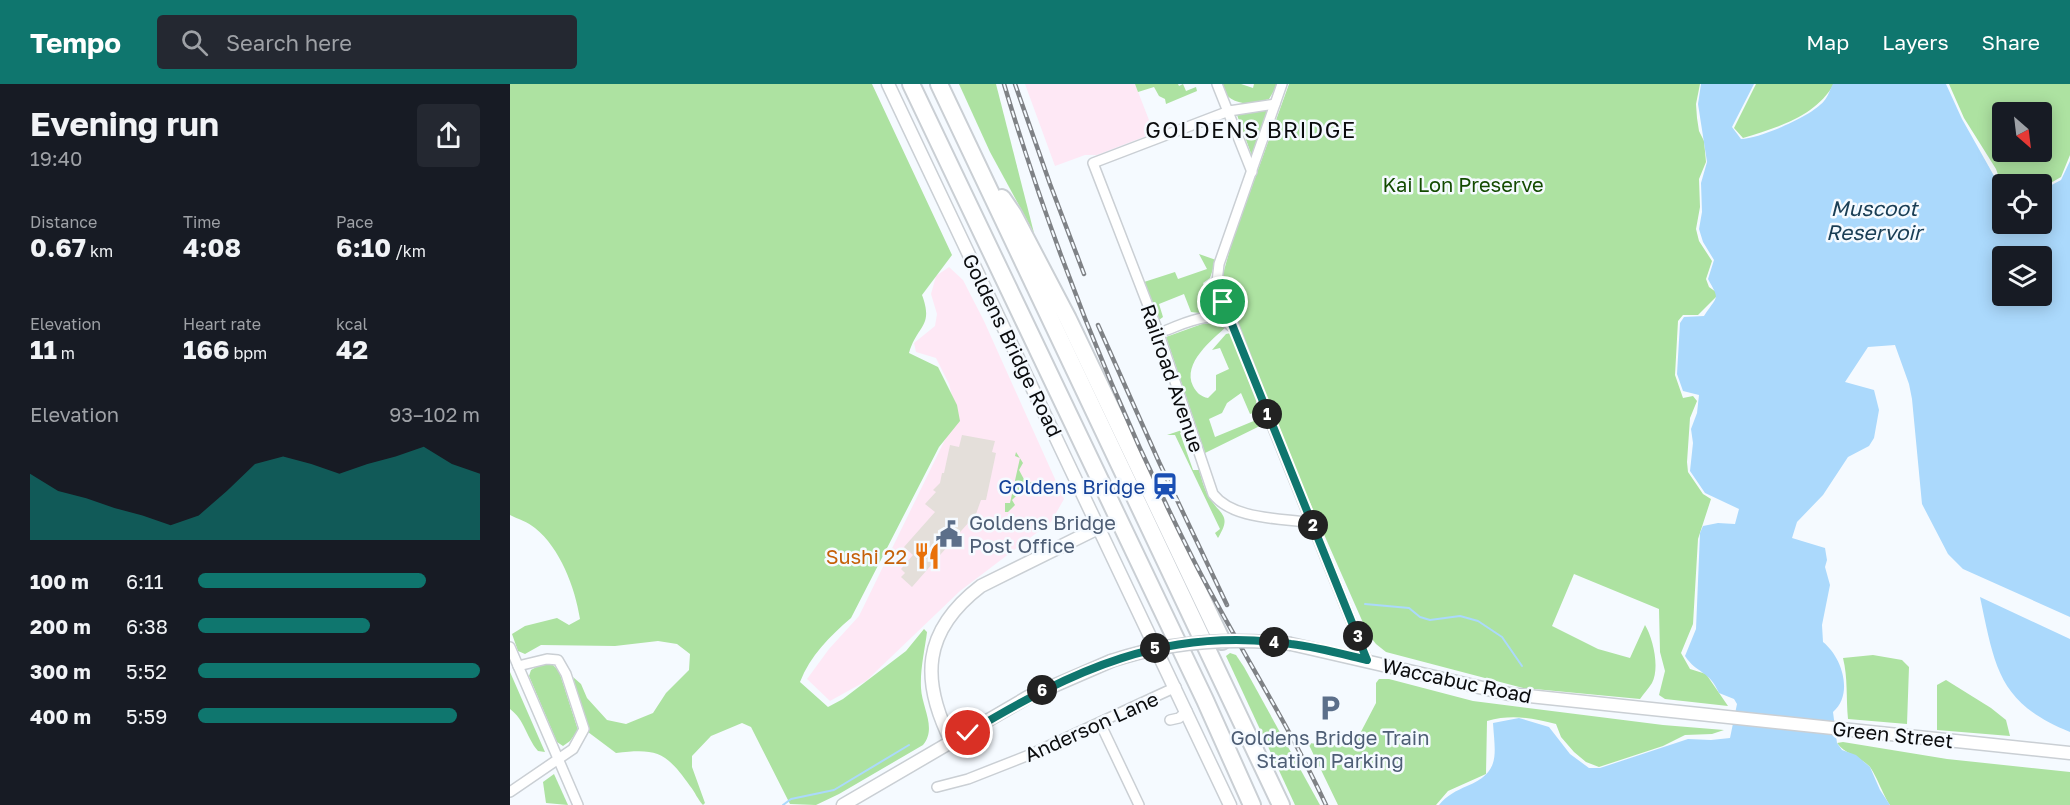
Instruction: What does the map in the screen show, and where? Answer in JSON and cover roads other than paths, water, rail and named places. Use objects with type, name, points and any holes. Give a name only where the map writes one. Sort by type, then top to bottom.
[{"type":"highway","points":[[911,84],[1210,710],[1252,805]]},
{"type":"highway","points":[[939,84],[1281,805]]},
{"type":"highway","points":[[978,166],[1013,214],[1063,309],[1222,640]]},
{"type":"main road","name":"Goldens Bridge Road","points":[[888,84],[1230,805]]},
{"type":"main road","points":[[952,743],[937,709],[930,680],[934,650],[948,618],[968,595],[981,586],[1100,527]]},
{"type":"main road","name":"Waccabuc Road","points":[[843,805],[1049,686],[1112,661],[1175,645],[1222,640],[1291,644],[1509,694],[1716,716]]},
{"type":"main road","name":"Green Street","points":[[1716,716],[2070,753]]},
{"type":"street","points":[[1217,84],[1252,172]]},
{"type":"street","points":[[1282,84],[1219,264],[1217,282],[1367,660]]},
{"type":"street","points":[[1228,111],[1275,104]]},
{"type":"street","name":"Railroad Avenue","points":[[1228,111],[1093,163],[1159,334],[1213,494],[1224,506],[1237,512],[1312,523]]},
{"type":"street","points":[[1167,330],[1205,317],[1226,321],[1235,330]]},
{"type":"street","points":[[510,647],[578,805]]},
{"type":"street","points":[[510,792],[573,749],[584,729],[566,674],[558,660],[519,666]]},
{"type":"street","name":"Anderson Lane","points":[[937,787],[968,779],[1100,723],[1176,687]]},
{"type":"street","points":[[1170,720],[1179,718],[1187,711]]},
{"type":"street","points":[[1100,723],[1139,805]]},
{"type":"water","name":"Muscoot Reservoir","points":[[1701,84],[1754,84],[1732,127],[1741,139],[1773,130],[1809,113],[1825,99],[1833,84],[1946,84],[1962,119],[1993,174],[1992,234],[2052,234],[2052,185],[2061,180],[2070,161],[2070,617],[1963,569],[1948,554],[1922,504],[1912,399],[1895,345],[1868,347],[1845,382],[1874,390],[1879,410],[1874,438],[1869,446],[1848,457],[1823,495],[1797,522],[1792,538],[1825,548],[1827,560],[1825,567],[1830,585],[1822,625],[1823,642],[1836,657],[1844,686],[1843,696],[1833,712],[1837,743],[1842,750],[1856,755],[1870,767],[1880,790],[1890,805],[1439,805],[1452,794],[1478,781],[1491,768],[1495,753],[1493,723],[1519,718],[1549,727],[1570,754],[1589,768],[1600,768],[1688,739],[1730,738],[1737,704],[1734,699],[1719,693],[1711,680],[1685,656],[1696,629],[1700,533],[1703,526],[1718,523],[1735,524],[1739,509],[1705,493],[1690,471],[1693,443],[1691,429],[1697,413],[1699,395],[1683,391],[1677,374],[1680,323],[1684,317],[1704,316],[1716,297],[1708,279],[1714,260],[1703,242],[1699,229],[1702,212],[1701,183],[1707,162],[1698,104]]},
{"type":"water","points":[[1980,597],[2070,639],[2070,732],[2046,721],[2028,709],[2014,695],[2004,680],[1990,644]]},
{"type":"waterway","points":[[1365,604],[1409,608],[1420,617],[1430,620],[1460,616],[1478,621],[1502,637],[1522,666]]},
{"type":"waterway","points":[[783,805],[791,799],[834,790],[909,745]]},
{"type":"railway","points":[[1004,84],[1065,267],[1113,387],[1194,561],[1295,743],[1326,805]]},
{"type":"railway","points":[[1015,84],[1084,274]]},
{"type":"railway","points":[[1098,325],[1159,462],[1227,605]]},
{"type":"place","name":"Goldens Bridge","points":[[1165,486]]},
{"type":"place","name":"Goldens Bridge Post Office","points":[[949,534]]},
{"type":"place","name":"Sushi 22","points":[[927,556]]},
{"type":"place","name":"Goldens Bridge Train Station Parking","points":[[1330,708]]},
{"type":"district","name":"GOLDENS BRIDGE","points":[[1251,129]]},
{"type":"park label","name":"Kai Lon Preserve","points":[[1463,184]]}]
